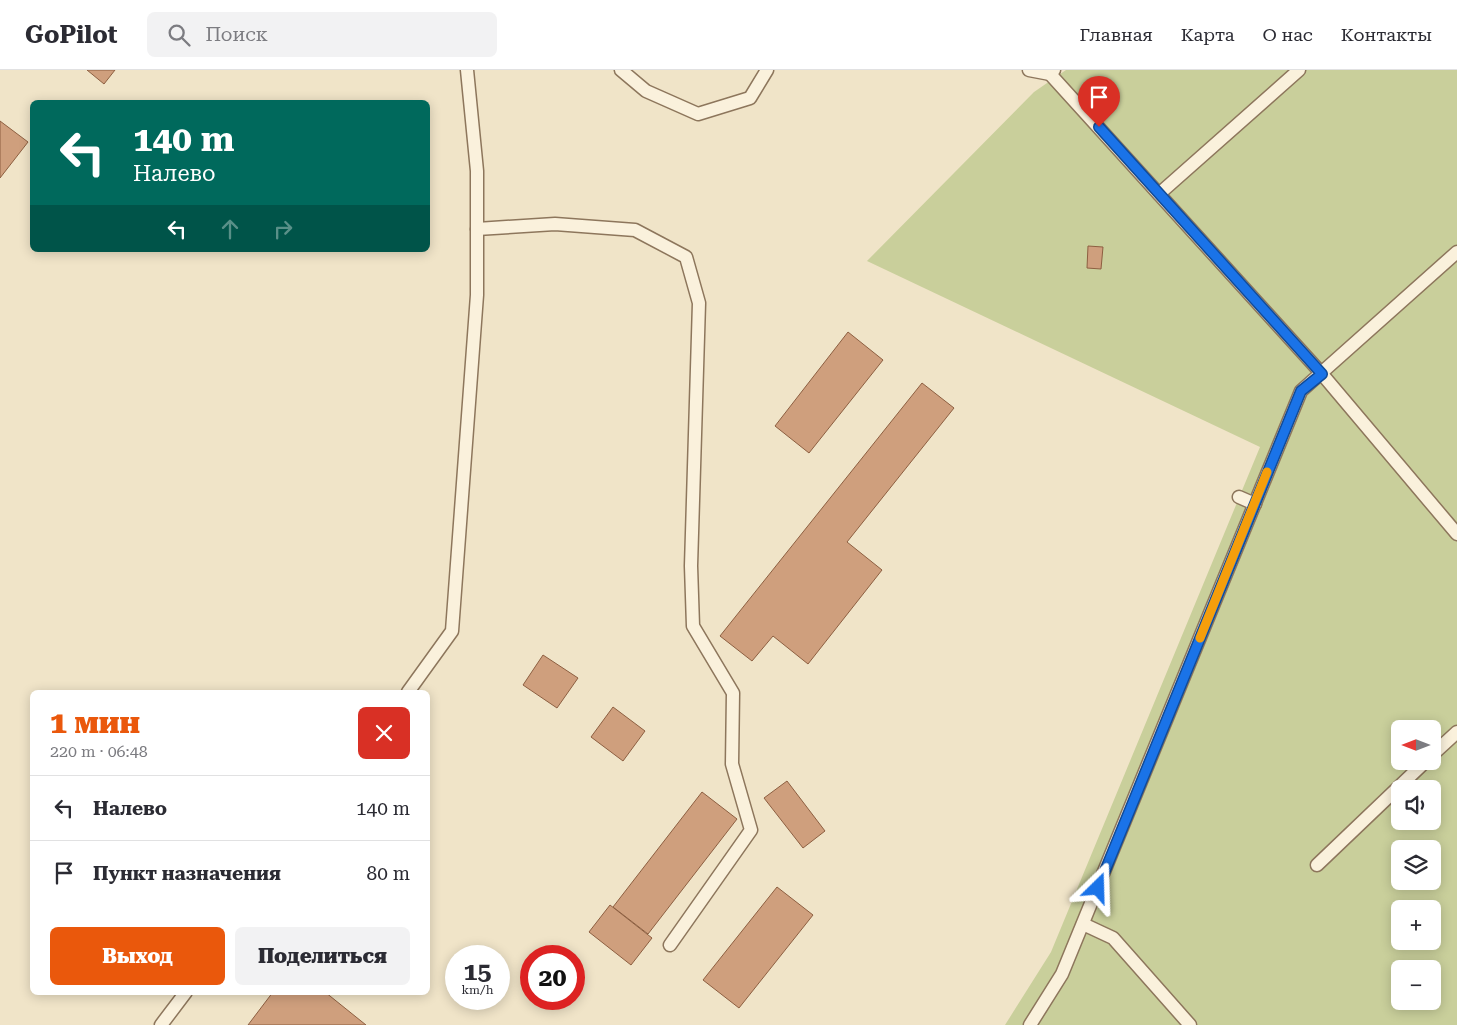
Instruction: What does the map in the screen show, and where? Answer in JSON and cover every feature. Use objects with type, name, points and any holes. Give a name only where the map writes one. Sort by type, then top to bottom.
[{"type":"lane","points":[[409,690],[452,631],[477,295],[477,170],[467,70]]},
{"type":"lane","points":[[621,70],[646,91],[698,114],[750,98],[767,70]]},
{"type":"lane","points":[[1029,70],[1052,72],[1159,194],[1322,374],[1457,534]]},
{"type":"lane","points":[[1159,194],[1299,70]]},
{"type":"lane","points":[[477,229],[555,224],[636,230],[686,257],[698,303],[691,566],[693,626],[733,693],[732,764],[751,830],[670,945]]},
{"type":"lane","points":[[1030,1025],[1062,974],[1301,391],[1457,252]]},
{"type":"lane","points":[[1239,498],[1255,504]]},
{"type":"lane","points":[[1441,747],[1457,732]]},
{"type":"lane","points":[[1317,865],[1417,770]]},
{"type":"lane","points":[[1083,924],[1113,938],[1190,1025]]},
{"type":"lane","points":[[161,1025],[184,995]]},
{"type":"green space","points":[[1066,70],[1457,70],[1457,1025],[1005,1025],[1051,952],[1260,447],[867,261],[1034,92]]},
{"type":"building","points":[[87,70],[115,70],[104,84]]},
{"type":"building","points":[[0,121],[28,142],[0,178]]},
{"type":"building","points":[[1088,246],[1103,247],[1101,269],[1087,268]]},
{"type":"building","points":[[848,332],[883,360],[809,453],[775,426]]},
{"type":"building","points":[[922,383],[954,408],[847,542],[882,570],[808,664],[773,636],[752,661],[720,636]]},
{"type":"building","points":[[543,655],[578,678],[557,708],[523,685]]},
{"type":"building","points":[[613,707],[645,731],[623,761],[591,737]]},
{"type":"building","points":[[787,781],[825,831],[803,848],[764,798]]},
{"type":"building","points":[[702,792],[737,819],[648,934],[613,907]]},
{"type":"building","points":[[777,887],[813,915],[739,1008],[703,980]]},
{"type":"building","points":[[610,905],[652,938],[631,965],[589,932]]},
{"type":"building","points":[[271,995],[329,995],[366,1025],[248,1025]]},
{"type":"slow traffic","points":[[1200,638],[1267,472]]},
{"type":"route","points":[[1098,888],[1301,391],[1322,374],[1099,127]]}]
